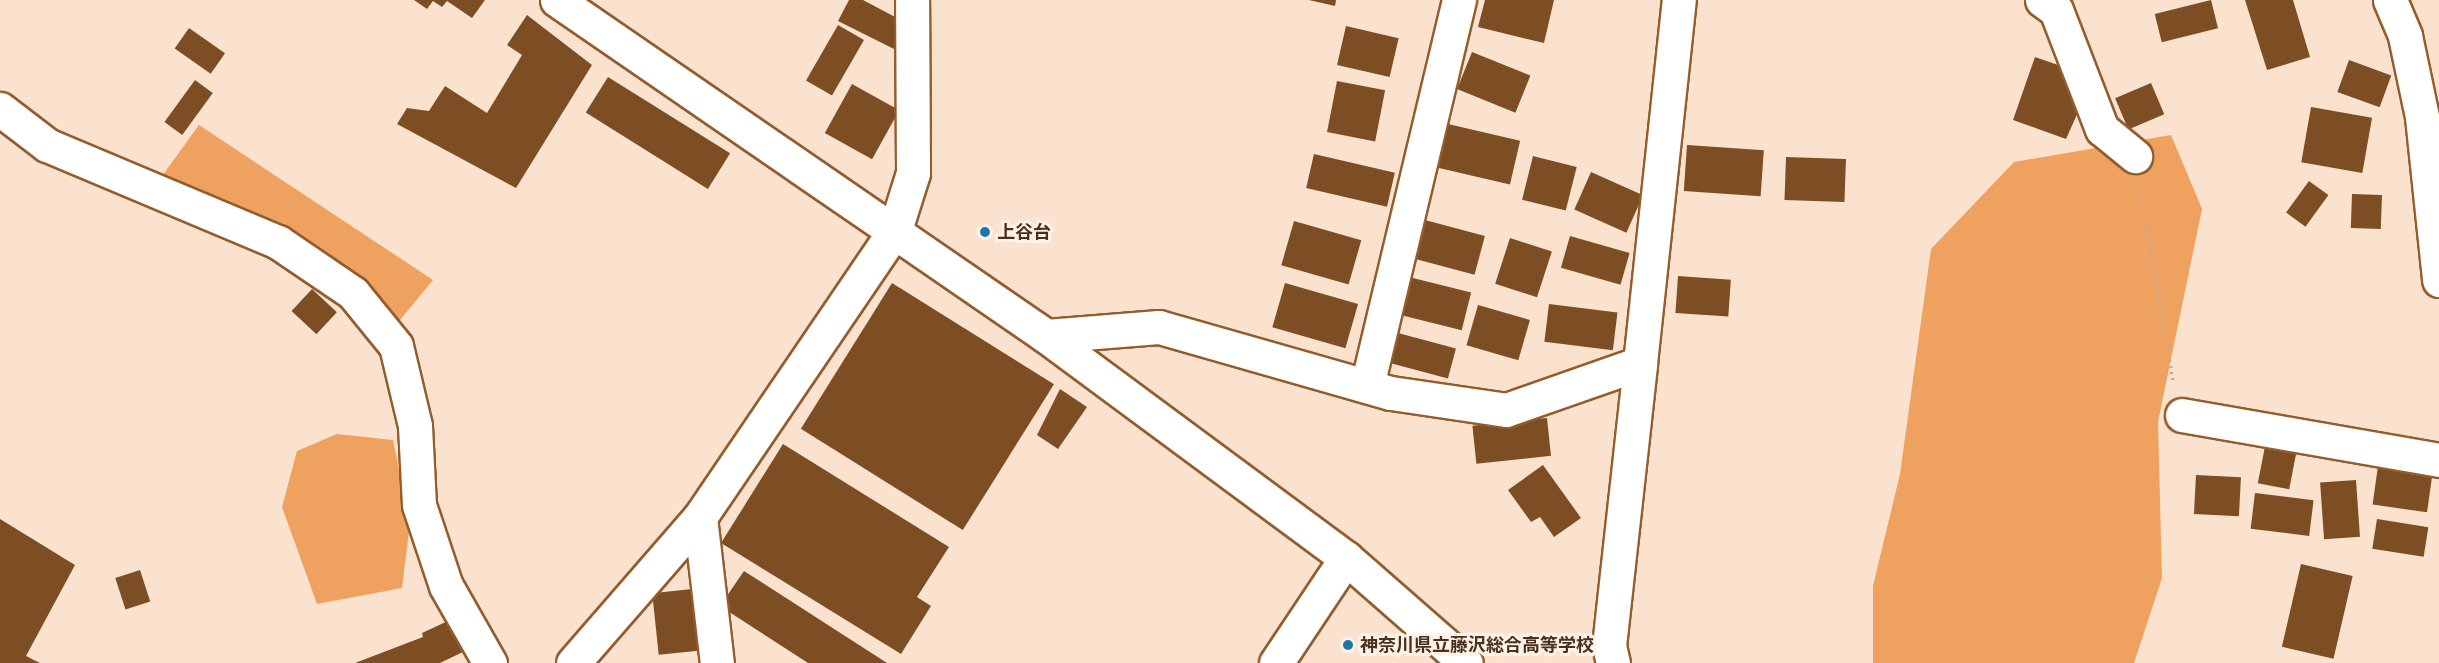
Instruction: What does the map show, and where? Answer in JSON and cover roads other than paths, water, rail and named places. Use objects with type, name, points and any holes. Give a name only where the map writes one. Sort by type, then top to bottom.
[{"type":"street","points":[[557,0],[895,230],[1046,336],[1346,558],[1466,663]]},
{"type":"street","points":[[573,663],[700,517],[895,230],[913,173],[912,0]]},
{"type":"street","points":[[1367,386],[1459,0]]},
{"type":"street","points":[[1613,663],[1609,646],[1680,0]]},
{"type":"street","points":[[2042,0],[2056,10],[2102,129],[2135,156]]},
{"type":"street","points":[[2390,0],[2405,36],[2422,117],[2439,279]]},
{"type":"street","points":[[0,109],[47,146],[278,242],[353,293],[396,346],[415,426],[419,505],[446,586],[490,663]]},
{"type":"street","points":[[1046,336],[1160,327],[1367,386],[1506,410],[1640,363]]},
{"type":"street","points":[[2182,414],[2439,460]]},
{"type":"street","points":[[700,517],[717,663]]},
{"type":"street","points":[[1276,663],[1346,558]]},
{"type":"place","name":"上谷台","points":[[985,232]]},
{"type":"place","name":"神奈川県立藤沢総合高等学校","points":[[1348,645]]}]
